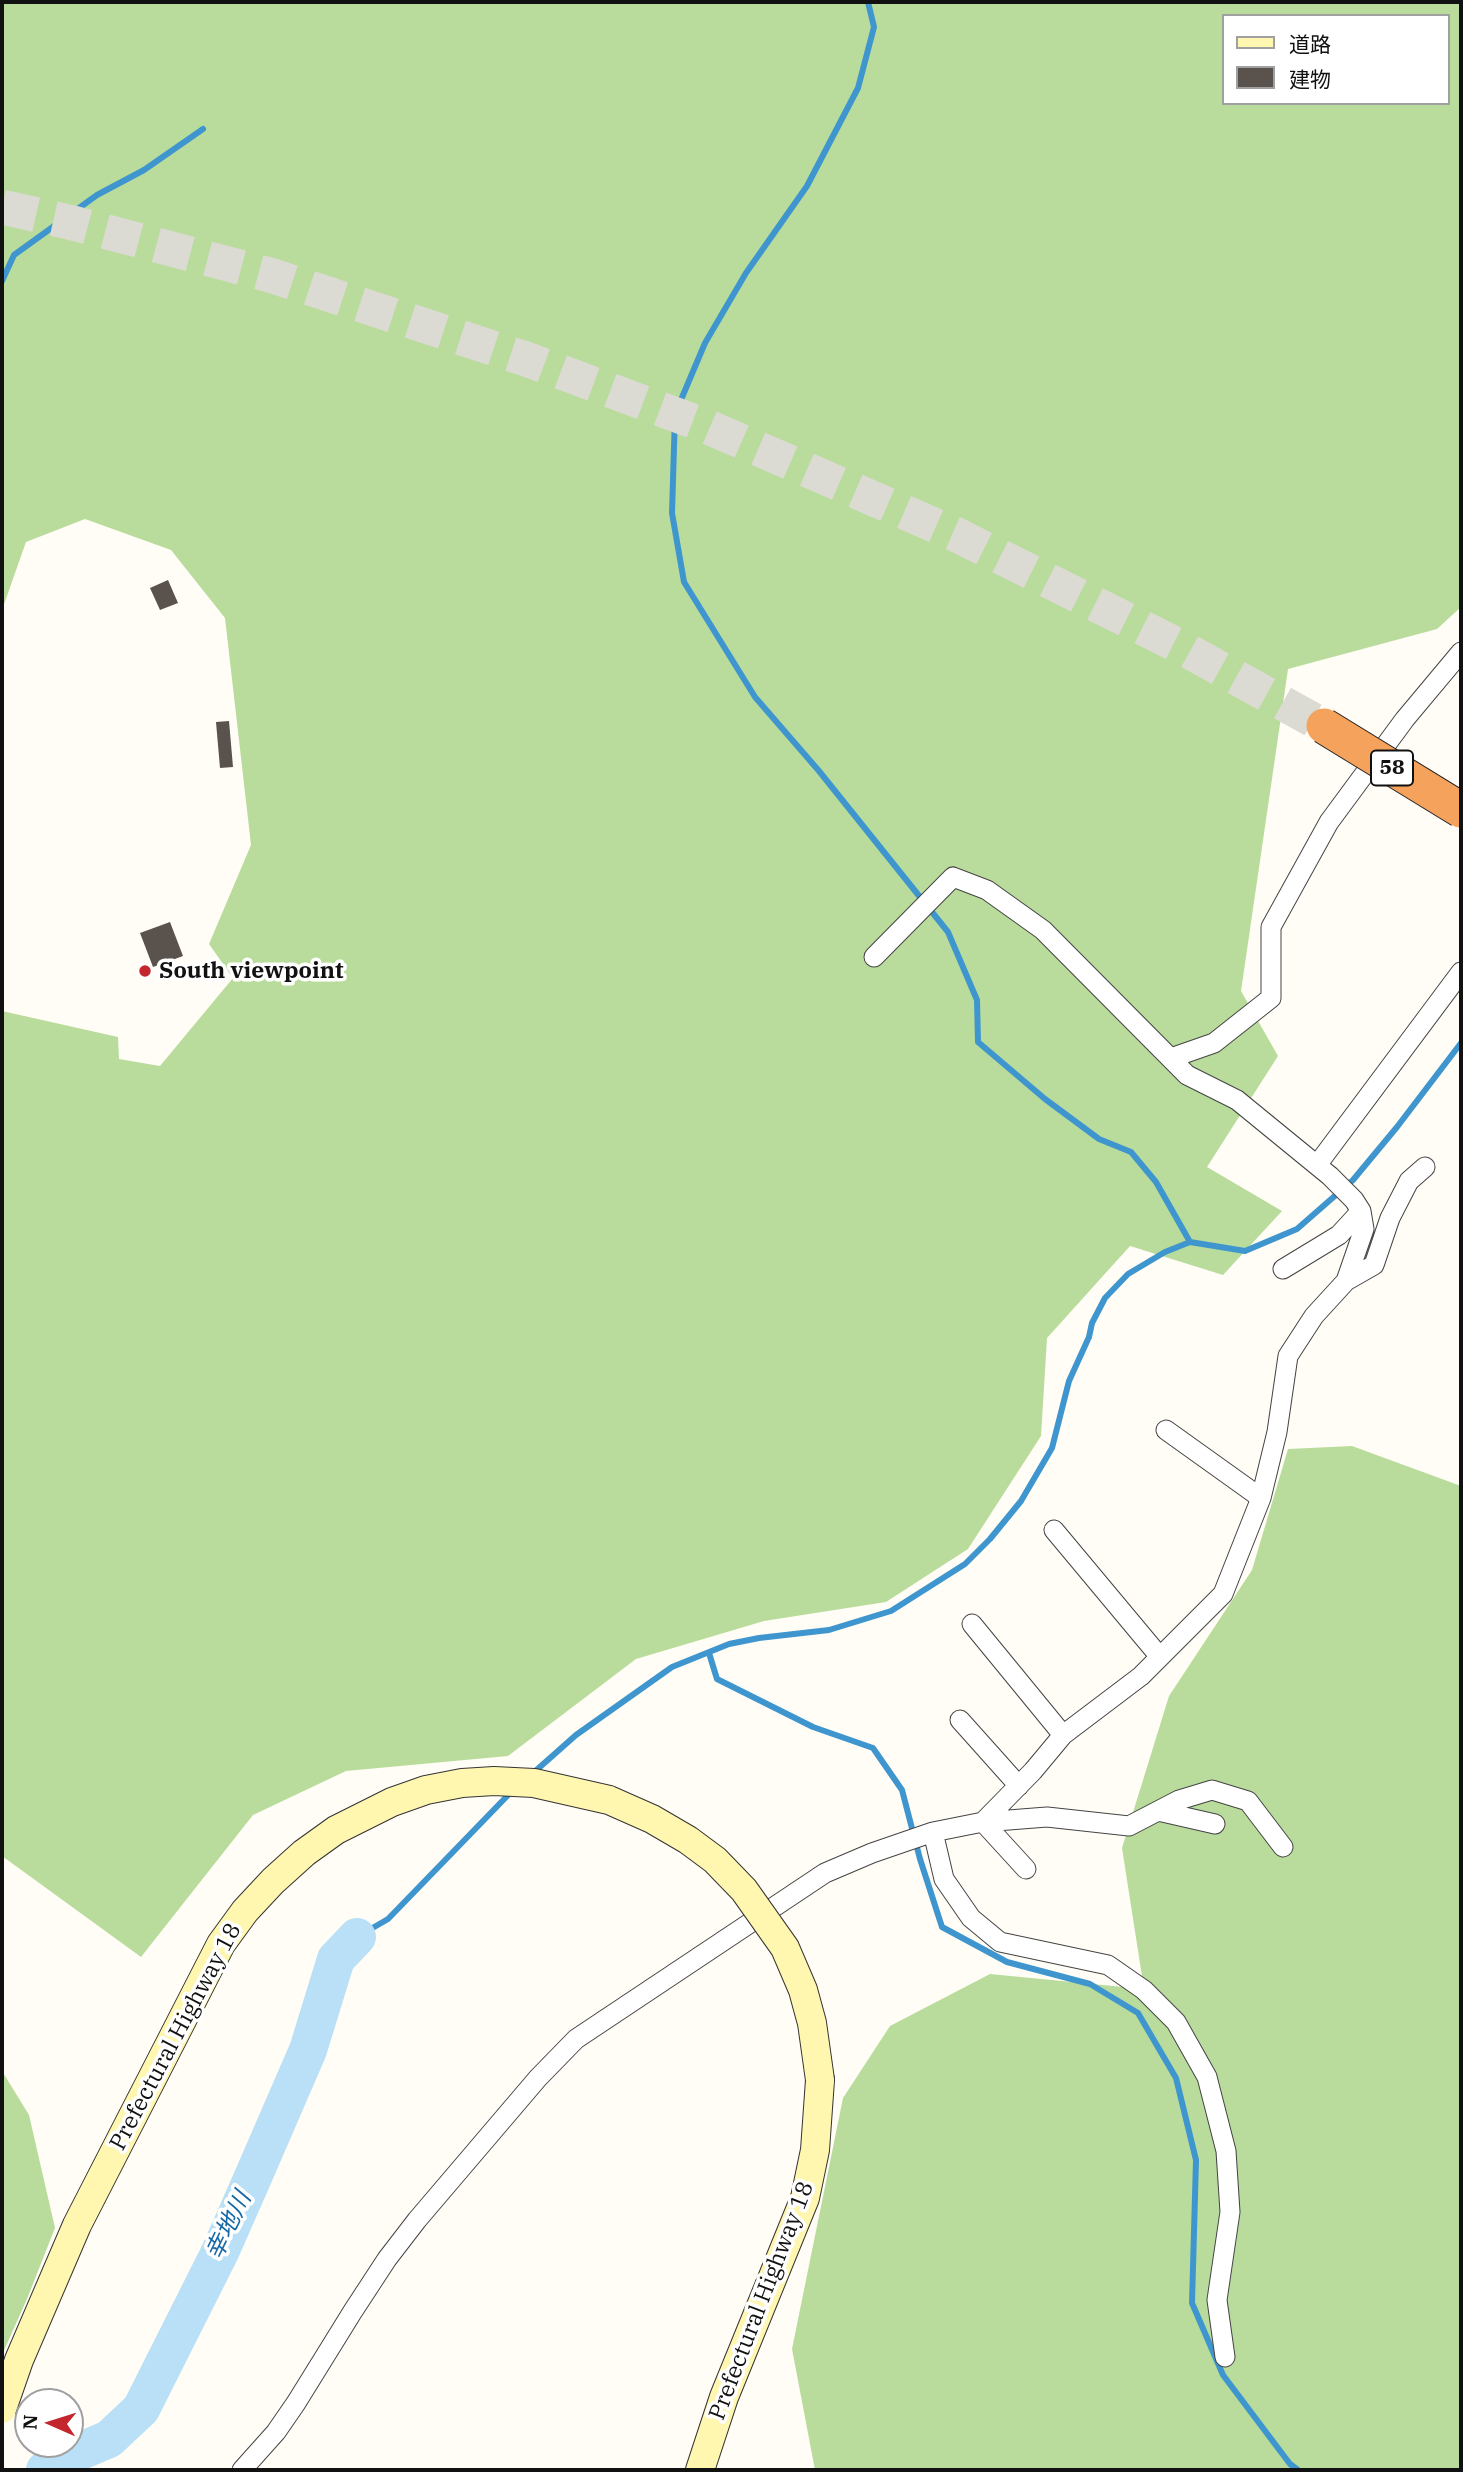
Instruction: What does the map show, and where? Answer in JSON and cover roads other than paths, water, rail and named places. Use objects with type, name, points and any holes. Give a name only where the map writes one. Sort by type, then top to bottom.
[{"type":"highway","name":"58","points":[[1324,726],[1461,810]]},
{"type":"main road","name":"Prefectural Highway 18","points":[[2,2409],[27,2339],[77,2225],[221,1944],[245,1911],[304,1853],[336,1830],[392,1802],[426,1790],[462,1783],[534,1783],[609,1800],[652,1818],[715,1860],[744,1890],[785,1948],[795,1968],[809,2012],[820,2080],[815,2150],[805,2198],[724,2397],[700,2470]]},
{"type":"street","points":[[1171,1058],[1214,1042],[1271,998],[1271,927],[1322,833],[1405,719],[1461,652]]},
{"type":"street","points":[[874,957],[953,877],[987,890],[1043,930],[1187,1074],[1237,1100],[1324,1171],[1358,1206],[1364,1229],[1346,1281]]},
{"type":"street","points":[[1324,1171],[1461,972]]},
{"type":"street","points":[[983,1822],[1019,1786],[1063,1735],[1141,1676],[1223,1594],[1261,1498],[1277,1432],[1289,1356],[1314,1316],[1346,1281],[1374,1265],[1390,1218],[1409,1181],[1425,1167]]},
{"type":"street","points":[[1283,1269],[1339,1235],[1358,1206]]},
{"type":"street","points":[[1166,1430],[1261,1498]]},
{"type":"street","points":[[1054,1531],[1160,1657]]},
{"type":"street","points":[[972,1623],[1063,1735]]},
{"type":"street","points":[[960,1720],[1019,1786]]},
{"type":"street","points":[[242,2470],[276,2432],[387,2259],[417,2220],[538,2078],[576,2039],[825,1873],[930,1833],[983,1822],[1047,1817],[1129,1826],[1179,1800],[1212,1790],[1248,1801],[1283,1847]]},
{"type":"street","points":[[1158,1811],[1215,1824]]},
{"type":"street","points":[[983,1822],[1026,1869]]},
{"type":"street","points":[[930,1833],[944,1879],[971,1919],[1000,1942],[1108,1965],[1144,1990],[1177,2022],[1207,2077],[1226,2151],[1230,2212],[1217,2300],[1225,2357]]},
{"type":"waterway","points":[[868,2],[874,27],[858,88],[807,186],[746,273],[705,343],[675,414],[672,513],[684,582],[755,697],[819,771],[948,932],[977,1000],[978,1042],[1045,1099],[1099,1139],[1131,1152],[1156,1182],[1190,1242]]},
{"type":"waterway","points":[[2,281],[14,255],[97,195],[144,170],[203,129]]},
{"type":"waterway","points":[[532,1774],[576,1735],[672,1667],[729,1644],[829,1630],[891,1611],[965,1564],[1021,1501],[1052,1448],[1069,1381],[1105,1298],[1128,1274],[1165,1252],[1190,1242],[1245,1251],[1297,1229],[1353,1180],[1461,1043]]},
{"type":"waterway","points":[[709,1653],[717,1679],[813,1727],[873,1748],[902,1790],[942,1927],[1007,1962],[1090,1984],[1138,2013],[1176,2078],[1196,2160],[1192,2303],[1223,2375],[1290,2464],[1298,2470]]},
{"type":"waterway","points":[[357,1937],[388,1919],[513,1790]]},
{"type":"waterway","name":"幸地川","points":[[45,2470],[57,2461],[109,2439],[141,2409],[220,2252],[253,2177],[308,2050],[336,1959],[357,1937]]},
{"type":"tunnel","points":[[2,207],[270,275],[526,359],[706,426],[957,535],[1181,647],[1324,726]]},
{"type":"place","name":"South viewpoint","points":[[145,971]]}]
